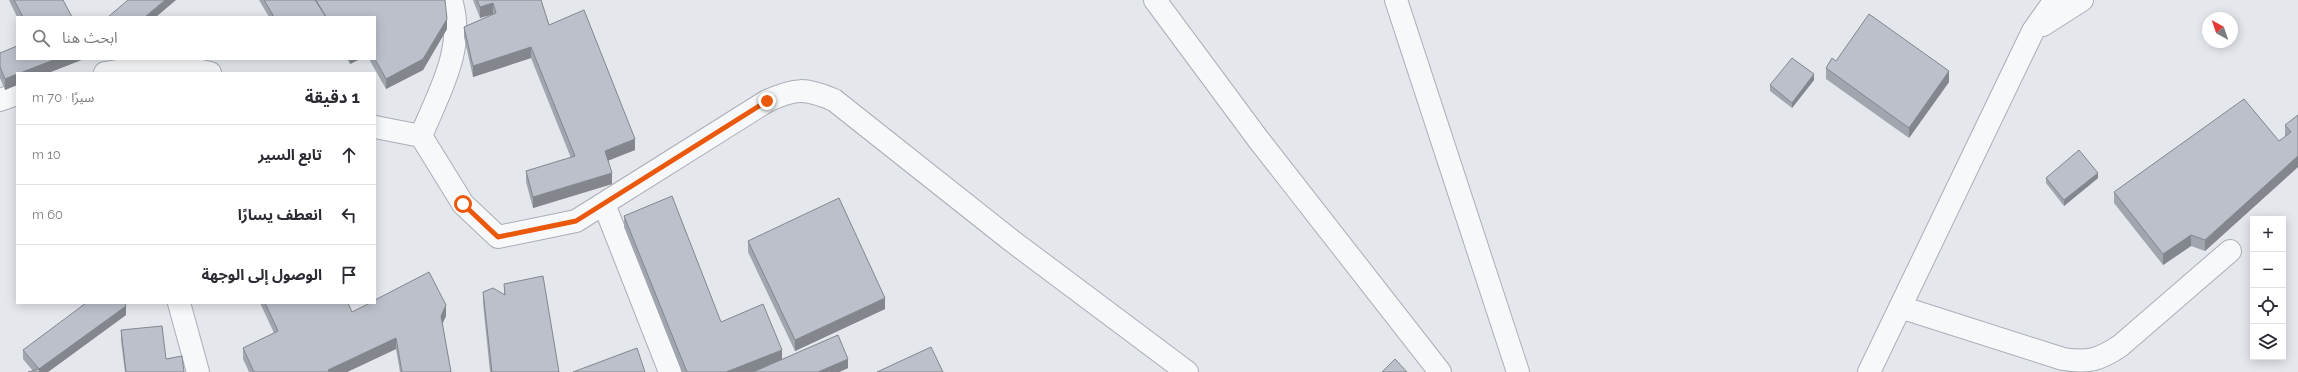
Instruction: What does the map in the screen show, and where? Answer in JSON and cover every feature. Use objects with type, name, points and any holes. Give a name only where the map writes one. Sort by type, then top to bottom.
[{"type":"street","points":[[421,136],[452,61],[456,43],[456,23],[451,0]]},
{"type":"street","points":[[1155,0],[1258,139],[1440,372]]},
{"type":"street","points":[[1396,0],[1518,372]]},
{"type":"street","points":[[1869,372],[2033,31],[2055,0]]},
{"type":"street","points":[[2033,31],[2082,0]]},
{"type":"street","points":[[117,72],[165,68],[201,72]]},
{"type":"street","points":[[376,127],[421,136],[463,204],[498,237],[576,221],[767,101],[788,91],[812,91],[834,100],[1012,241],[1187,372]]},
{"type":"street","points":[[0,100],[16,94]]},
{"type":"street","points":[[604,204],[670,372]]},
{"type":"street","points":[[1900,307],[2063,359],[2083,362],[2103,358],[2120,346],[2230,251]]},
{"type":"street","points":[[179,304],[198,372]]},
{"type":"building","points":[[14,0],[63,0],[71,16],[22,16]]},
{"type":"building","points":[[128,0],[165,0],[146,16],[109,16]]},
{"type":"building","points":[[264,0],[315,0],[325,16],[273,16]]},
{"type":"building","points":[[316,0],[445,0],[447,19],[423,59],[386,79],[376,60],[376,16],[325,16]]},
{"type":"building","points":[[477,0],[541,0],[549,25],[584,10],[635,139],[605,151],[612,173],[533,197],[526,171],[575,156],[531,47],[473,66],[464,27],[496,13],[493,3],[480,7]]},
{"type":"building","points":[[1869,14],[1949,71],[1909,128],[1826,68],[1832,58],[1836,61]]},
{"type":"building","points":[[16,46],[16,60],[53,60],[23,72],[16,72],[16,74],[5,79],[0,67],[0,53]]},
{"type":"building","points":[[1792,58],[1814,74],[1792,103],[1770,85]]},
{"type":"building","points":[[2244,99],[2279,141],[2291,132],[2285,125],[2298,115],[2298,156],[2205,240],[2191,235],[2163,254],[2114,192]]},
{"type":"building","points":[[2079,150],[2098,173],[2064,200],[2046,178]]},
{"type":"building","points":[[672,196],[721,322],[763,304],[782,350],[726,372],[687,372],[624,216]]},
{"type":"building","points":[[839,198],[885,298],[795,340],[748,241]]},
{"type":"building","points":[[429,272],[446,305],[441,316],[451,372],[402,372],[396,338],[328,370],[329,372],[254,372],[243,348],[278,331],[265,304],[348,304],[352,312],[368,304],[376,304],[376,299]]},
{"type":"building","points":[[543,276],[559,372],[492,372],[483,292],[493,288],[505,295],[504,284]]},
{"type":"building","points":[[85,304],[125,304],[126,306],[39,369],[23,350]]},
{"type":"building","points":[[162,326],[166,359],[182,356],[184,372],[126,372],[121,330]]},
{"type":"building","points":[[838,335],[848,359],[818,372],[753,372]]},
{"type":"building","points":[[931,347],[943,372],[877,372]]},
{"type":"building","points":[[637,348],[645,372],[573,372]]},
{"type":"building","points":[[1395,359],[1407,372],[1382,372]]},
{"type":"building","points":[[39,369],[40,372],[28,372]]},
{"type":"route","points":[[463,204],[498,237],[576,221],[767,101]]}]
